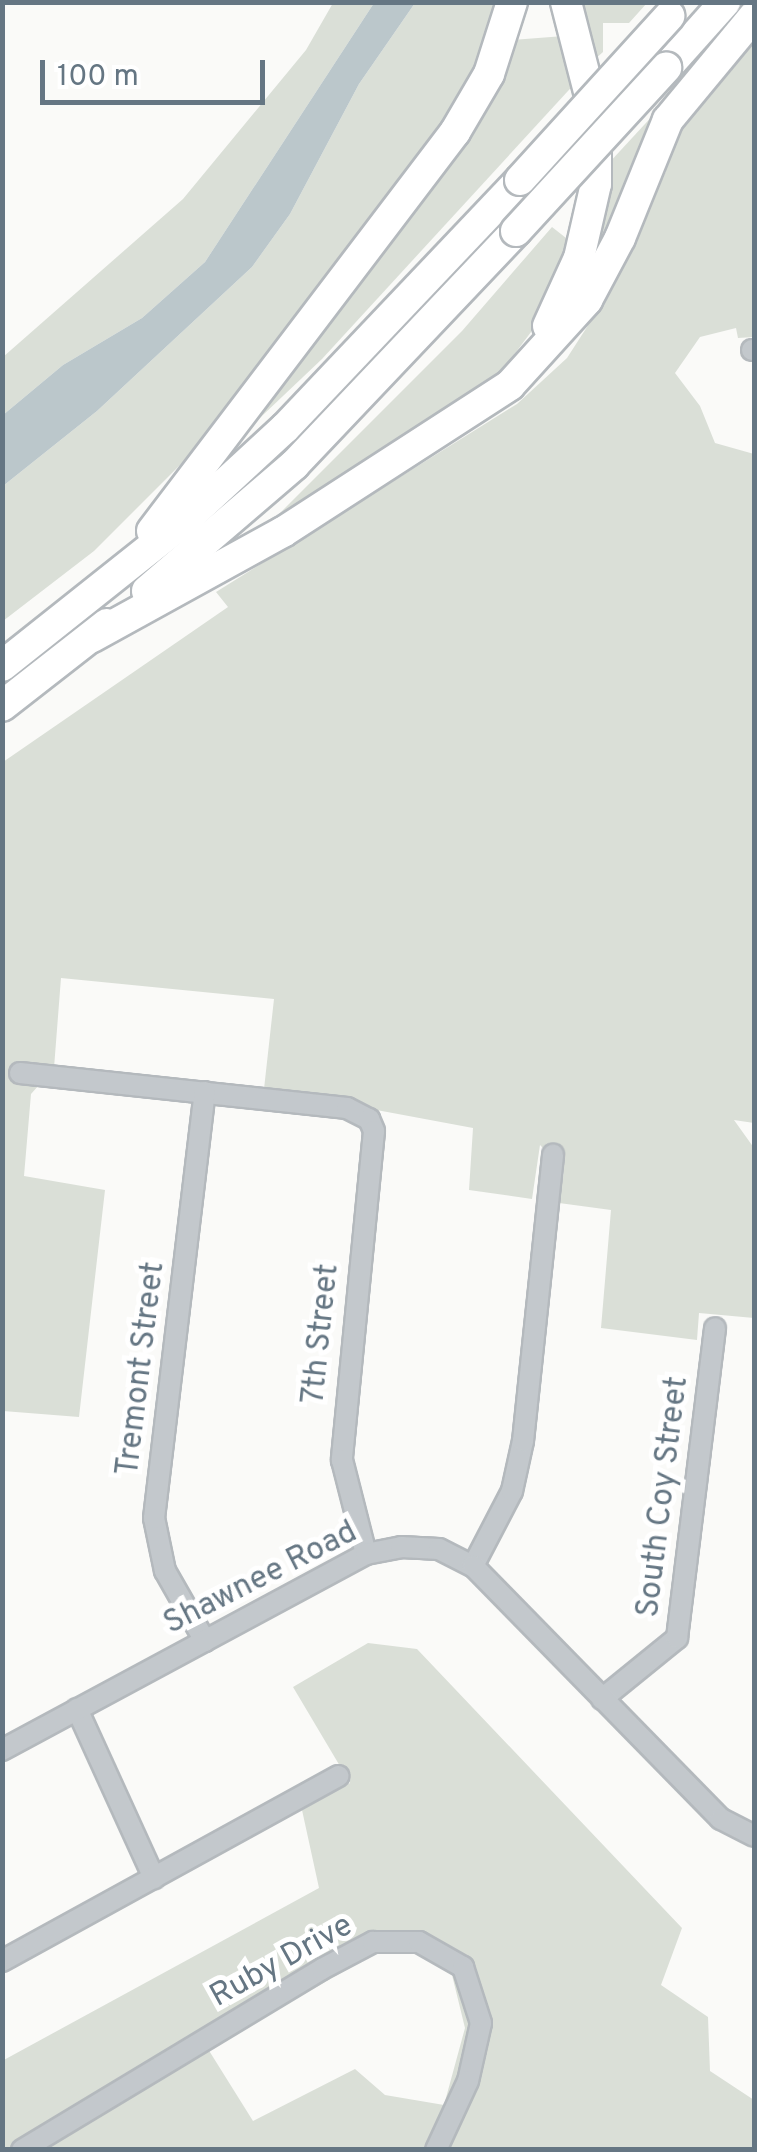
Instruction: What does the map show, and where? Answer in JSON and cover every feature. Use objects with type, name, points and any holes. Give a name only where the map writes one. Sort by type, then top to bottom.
[{"type":"highway","points":[[120,573],[455,132],[490,74],[512,2]]},
{"type":"highway","points":[[523,372],[566,292],[596,184],[596,119],[566,2]]},
{"type":"highway","points":[[2,706],[92,637],[294,465],[516,231],[724,2]]},
{"type":"highway","points":[[2,666],[120,573],[341,374],[675,9]]},
{"type":"highway","points":[[92,637],[418,450],[523,372],[604,272],[668,120],[754,16]]},
{"type":"street","points":[[20,1072],[206,1092]]},
{"type":"street","name":"7th Street","points":[[206,1092],[347,1108],[369,1118],[374,1131],[342,1460],[366,1554]]},
{"type":"street","name":"Tremont Street","points":[[204,1641],[164,1571],[154,1518],[206,1092]]},
{"type":"street","points":[[473,1566],[512,1490],[523,1441],[553,1156]]},
{"type":"street","name":"South Coy Street","points":[[602,1698],[677,1638],[716,1328]]},
{"type":"street","name":"Shawnee Road","points":[[6,1740],[78,1709],[366,1554],[401,1546],[439,1549],[473,1566],[721,1819],[754,1836]]},
{"type":"street","points":[[78,1709],[154,1878]]},
{"type":"street","points":[[2,1961],[339,1776]]},
{"type":"street","name":"Ruby Drive","points":[[22,2150],[373,1942],[420,1942],[463,1967],[480,2022],[468,2081],[436,2150]]},
{"type":"shaded area","points":[[333,3],[374,3],[205,262],[142,318],[63,365],[3,415],[3,357],[183,199],[306,50]]},
{"type":"shaded area","points":[[374,3],[415,3],[359,84],[290,214],[252,267],[97,411],[3,486],[3,415],[63,365],[142,318],[205,262]]},
{"type":"shaded area","points":[[415,3],[496,3],[478,71],[456,109],[193,452],[94,551],[3,621],[3,486],[97,411],[252,267],[290,214],[359,84]]},
{"type":"shaded area","points":[[578,3],[647,3],[629,23],[603,23],[603,52],[594,60]]},
{"type":"shaded area","points":[[754,35],[754,337],[738,338],[736,328],[700,337],[675,373],[700,406],[715,443],[754,454],[754,1123],[734,1120],[754,1148],[754,1318],[699,1313],[697,1340],[601,1328],[611,1210],[559,1203],[564,1170],[540,1145],[532,1199],[469,1190],[473,1128],[264,1089],[274,999],[61,978],[54,1068],[31,1094],[24,1176],[105,1190],[79,1417],[3,1411],[3,762],[228,607],[216,592],[517,404],[567,358],[616,282],[666,171],[661,168],[673,134]]},
{"type":"shaded area","points":[[564,36],[579,79],[322,359],[242,435],[512,40]]},
{"type":"shaded area","points":[[672,99],[593,261],[608,164]]},
{"type":"shaded area","points":[[552,227],[575,245],[549,308],[489,388],[272,521],[462,331]]},
{"type":"shaded area","points":[[368,1643],[417,1649],[682,1928],[661,1985],[708,2017],[710,2071],[754,2100],[754,2149],[3,2149],[2,2061],[319,1888],[302,1810],[350,1783],[293,1687]],"holes":[[[374,1954],[420,1954],[452,1975],[465,2028],[444,2105],[385,2095],[355,2069],[253,2121],[208,2049]]]}]
